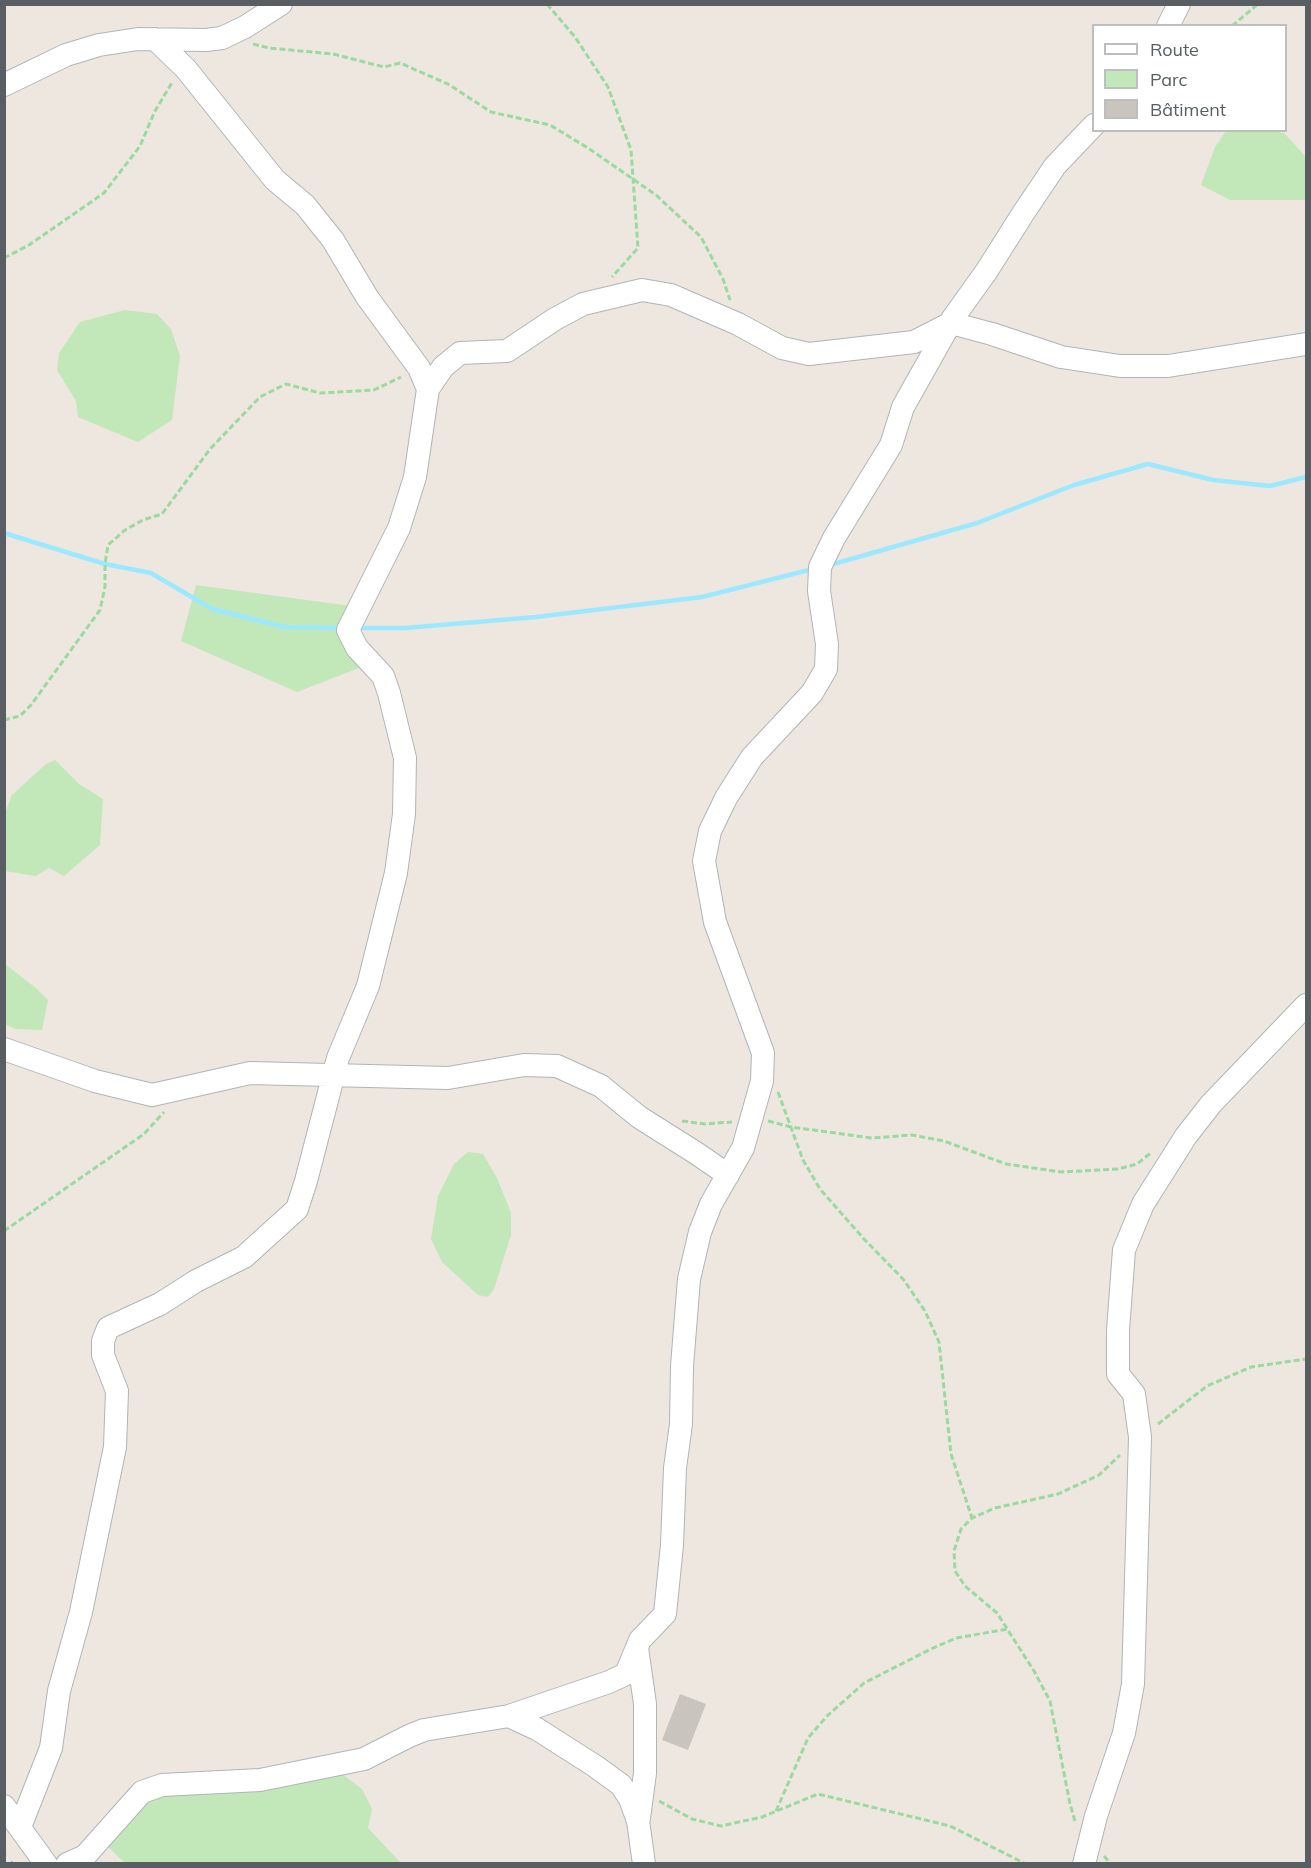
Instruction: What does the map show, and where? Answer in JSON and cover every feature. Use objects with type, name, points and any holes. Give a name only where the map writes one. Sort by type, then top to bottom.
[{"type":"street","points":[[4,85],[66,55],[99,45],[138,39],[206,40],[222,38],[245,27],[281,4]]},
{"type":"street","points":[[1169,24],[1179,4]]},
{"type":"street","points":[[155,39],[186,69],[275,180],[305,205],[333,240],[367,297],[419,368],[428,389]]},
{"type":"street","points":[[67,1863],[85,1856],[142,1792],[162,1785],[260,1780],[364,1759],[424,1730],[509,1716],[622,1676],[629,1669],[636,1647],[665,1614],[672,1545],[675,1468],[681,1424],[682,1366],[689,1279],[700,1232],[711,1204],[743,1148],[762,1081],[764,1053],[715,922],[704,861],[710,831],[726,798],[752,757],[812,693],[826,669],[827,644],[819,591],[820,567],[834,538],[891,445],[903,407],[951,323],[1055,166],[1092,127]]},
{"type":"street","points":[[20,1827],[51,1748],[59,1691],[81,1612],[115,1447],[117,1391],[103,1355],[103,1341],[108,1328],[160,1304],[196,1281],[244,1257],[297,1209],[338,1059],[368,986],[396,873],[404,814],[405,758],[383,676],[357,648],[348,630],[399,528],[415,477],[428,389],[442,367],[460,353],[507,351],[555,319],[583,304],[642,290],[671,295],[738,324],[782,348],[809,354],[914,342],[951,323],[1061,357],[1120,366],[1168,366],[1306,344]]},
{"type":"street","points":[[1084,1863],[1096,1816],[1124,1733],[1131,1701],[1140,1437],[1134,1394],[1118,1374],[1118,1330],[1124,1250],[1143,1204],[1186,1136],[1211,1104],[1306,1005]]},
{"type":"street","points":[[4,1049],[95,1081],[152,1095],[250,1073],[448,1078],[524,1065],[557,1066],[601,1086],[639,1117],[728,1175]]},
{"type":"street","points":[[636,1647],[645,1704],[645,1773],[638,1821]]},
{"type":"street","points":[[509,1716],[537,1729],[616,1780],[626,1792],[638,1821],[644,1863]]},
{"type":"street","points":[[4,1806],[20,1827],[35,1858]]},
{"type":"path","points":[[547,4],[575,37],[608,87],[631,150],[638,248],[605,284]]},
{"type":"path","points":[[1234,24],[1258,4]]},
{"type":"path","points":[[250,44],[333,54],[384,66],[400,63],[448,84],[491,112],[550,125],[656,195],[701,237],[723,279],[738,324]]},
{"type":"path","points":[[4,258],[29,245],[104,193],[140,146],[159,105],[174,80],[186,69]]},
{"type":"path","points":[[4,720],[20,716],[32,705],[100,610],[105,587],[108,545],[125,530],[143,520],[162,514],[210,448],[260,397],[286,384],[320,393],[374,390],[419,368]]},
{"type":"path","points":[[775,1084],[803,1160],[820,1189],[903,1279],[925,1311],[939,1342],[951,1454],[972,1518]]},
{"type":"path","points":[[4,1231],[144,1134],[166,1110]]},
{"type":"path","points":[[672,1120],[705,1124],[766,1120],[791,1127],[872,1138],[912,1136],[945,1141],[1006,1164],[1061,1172],[1118,1169],[1137,1164],[1160,1146]]},
{"type":"path","points":[[1111,1863],[1089,1842],[1074,1819],[1050,1701],[1034,1671],[997,1613],[965,1586],[955,1571],[954,1551],[961,1529],[972,1518],[994,1508],[1058,1494],[1099,1475],[1140,1437],[1207,1386],[1251,1367],[1306,1359]]},
{"type":"path","points":[[776,1812],[808,1738],[827,1716],[864,1683],[956,1638],[1008,1629]]},
{"type":"path","points":[[642,1792],[692,1819],[721,1826],[762,1817],[818,1794],[950,1826],[1026,1863]]},
{"type":"green space","points":[[1225,132],[1280,132],[1285,134],[1306,157],[1306,200],[1230,200],[1201,185],[1215,147]]},
{"type":"green space","points":[[125,310],[157,314],[171,329],[180,356],[172,420],[138,442],[78,417],[76,401],[57,370],[59,353],[80,322]]},
{"type":"green space","points":[[196,585],[358,607],[348,630],[364,666],[297,692],[181,641]]},
{"type":"green space","points":[[55,760],[79,784],[103,799],[100,845],[64,876],[49,868],[36,876],[5,871],[5,813],[12,795],[46,764]]},
{"type":"green space","points":[[5,964],[48,1000],[42,1030],[15,1029],[5,1024]]},
{"type":"green space","points":[[468,1152],[483,1154],[497,1178],[511,1213],[511,1235],[494,1289],[488,1297],[478,1295],[442,1262],[431,1239],[438,1196],[454,1164]]},
{"type":"green space","points":[[331,1766],[362,1789],[372,1809],[368,1828],[401,1863],[125,1863],[100,1839],[142,1792]]},
{"type":"building","points":[[680,1694],[706,1704],[688,1750],[662,1740]]},
{"type":"waterway","points":[[830,565],[977,523],[1074,485],[1148,464],[1213,480],[1270,486],[1306,477]]},
{"type":"waterway","points":[[4,533],[105,564],[151,573],[212,609],[285,627],[342,628]]},
{"type":"waterway","points":[[356,628],[405,628],[536,617],[702,597],[813,569]]},
{"type":"railway","points":[[4,1855],[12,1864]]}]
